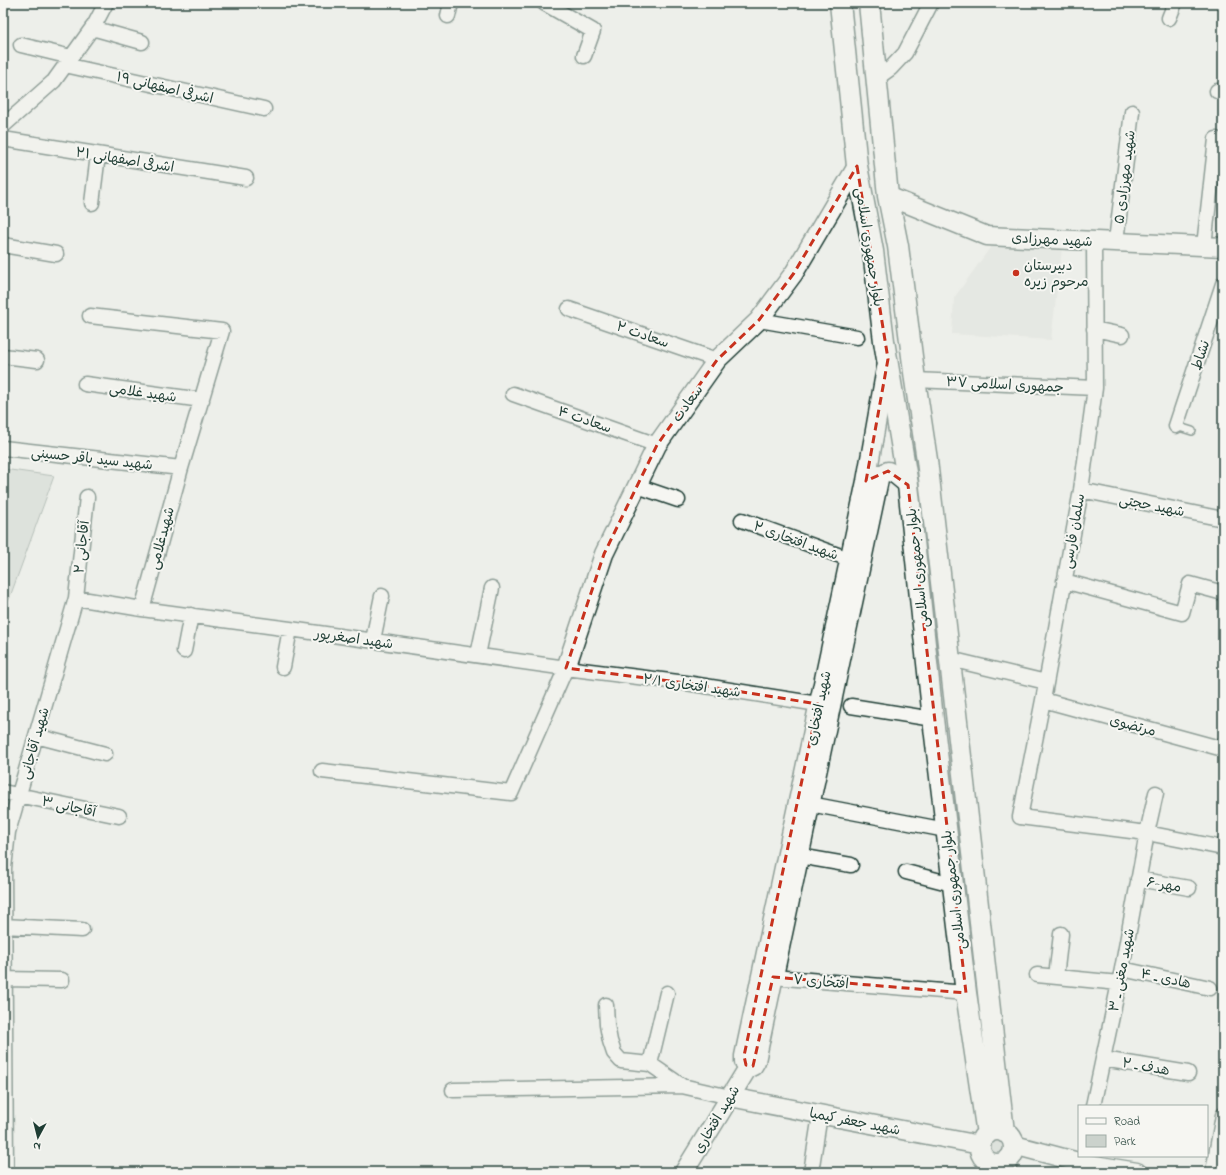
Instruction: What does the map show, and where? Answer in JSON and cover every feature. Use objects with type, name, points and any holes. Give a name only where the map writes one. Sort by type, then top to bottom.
[{"type":"main road","name":"بلوار جمهوری اسلامی","points":[[840,3],[857,166],[873,251],[879,300],[908,485],[933,719],[966,993],[998,1152]]},
{"type":"main road","name":"بلوار جمهوری اسلامی","points":[[870,3],[888,196],[898,246],[927,460],[950,659],[998,1152]]},
{"type":"main road","points":[[873,251],[878,257],[887,258],[894,254],[898,246]]},
{"type":"main road","points":[[879,300],[883,291],[892,288],[901,291],[905,299]]},
{"type":"street","points":[[3,126],[10,113],[54,81],[92,28],[106,3]]},
{"type":"street","points":[[544,3],[593,31],[584,56]]},
{"type":"street","points":[[878,78],[891,68],[905,53],[931,3]]},
{"type":"street","points":[[1168,18],[1175,3]]},
{"type":"street","points":[[92,28],[142,42]]},
{"type":"street","name":"اشرفی اصفهانی ۱۹","points":[[21,45],[68,61],[264,109]]},
{"type":"street","name":"شهید مهرزادی ۵","points":[[1116,241],[1132,112]]},
{"type":"street","name":"اشرفی اصفهانی ۲۱","points":[[3,139],[246,178]]},
{"type":"street","points":[[1204,246],[1216,139]]},
{"type":"street","points":[[92,203],[98,154]]},
{"type":"street","name":"سعادت","points":[[566,668],[604,554],[657,444],[717,360],[759,320],[794,273],[857,166]]},
{"type":"street","name":"شهید مهرزادی","points":[[888,196],[987,236],[1223,247]]},
{"type":"street","name":"سلمان فارسی","points":[[1094,241],[1094,388],[1081,490],[1020,817],[1147,833]]},
{"type":"street","points":[[3,245],[56,254]]},
{"type":"street","name":"نشاط","points":[[1176,426],[1223,284]]},
{"type":"street","name":"سعادت ۲","points":[[569,309],[717,360]]},
{"type":"street","name":"شهیدغلامی","points":[[90,316],[222,330],[181,468],[142,609]]},
{"type":"street","points":[[759,320],[857,337]]},
{"type":"street","points":[[1094,329],[1122,335]]},
{"type":"street","points":[[3,356],[37,360]]},
{"type":"street","name":"شهید افتخاری","points":[[684,1172],[730,1097],[746,1061],[818,704],[849,559],[871,485],[888,359]]},
{"type":"street","name":"جمهوری اسلامی ۳۷","points":[[915,380],[1094,388]]},
{"type":"street","name":"شهید غلامی","points":[[85,384],[202,400]]},
{"type":"street","name":"سعادت ۴","points":[[513,394],[657,444]]},
{"type":"street","name":"شهید سید باقر حسینی","points":[[3,448],[181,468]]},
{"type":"street","points":[[746,1061],[753,1066],[756,1061],[810,804],[871,485],[880,475],[888,472],[896,474],[908,485]]},
{"type":"street","points":[[636,486],[678,500]]},
{"type":"street","name":"شهید حجتی","points":[[1081,490],[1223,519]]},
{"type":"street","name":"آقاجانی ۲","points":[[76,598],[87,497]]},
{"type":"street","name":"شهید افتخاری ۲","points":[[742,520],[849,559]]},
{"type":"street","points":[[1064,581],[1182,613],[1190,584],[1223,593]]},
{"type":"street","points":[[478,656],[492,588]]},
{"type":"street","points":[[373,640],[382,596]]},
{"type":"street","points":[[76,598],[142,609]]},
{"type":"street","name":"شهید آقاجانی","points":[[6,1172],[4,868],[8,832],[76,598]]},
{"type":"street","name":"شهید اصغرپور","points":[[142,609],[290,628],[566,668]]},
{"type":"street","points":[[184,651],[191,615]]},
{"type":"street","points":[[283,667],[290,628]]},
{"type":"street","points":[[950,659],[1046,682]]},
{"type":"street","points":[[322,771],[511,793],[566,668]]},
{"type":"street","name":"شهید افتخاری ۲/۱","points":[[566,668],[686,683],[818,704]]},
{"type":"street","name":"مرتضوی","points":[[1043,700],[1223,749]]},
{"type":"street","points":[[851,706],[933,719]]},
{"type":"street","points":[[36,736],[104,754]]},
{"type":"street","name":"آقاجانی ۳","points":[[3,792],[119,816]]},
{"type":"street","name":"شهید مغنی ـ ۳","points":[[1094,1105],[1156,793]]},
{"type":"street","points":[[810,804],[946,830]]},
{"type":"street","points":[[1147,833],[1223,848]]},
{"type":"street","points":[[799,856],[851,865]]},
{"type":"street","points":[[906,872],[952,884]]},
{"type":"street","name":"مهر-۶","points":[[1138,880],[1189,888]]},
{"type":"street","points":[[4,926],[82,930]]},
{"type":"street","points":[[1056,977],[1061,934]]},
{"type":"street","name":"هادی ـ ۴","points":[[1122,969],[1210,988]]},
{"type":"street","points":[[1037,975],[1118,983]]},
{"type":"street","name":"افتخاری ۷","points":[[773,977],[966,993]]},
{"type":"street","points":[[4,979],[62,980]]},
{"type":"street","points":[[650,1064],[667,993]]},
{"type":"street","points":[[606,1004],[607,1025],[614,1053],[622,1061],[650,1064],[682,1086]]},
{"type":"street","name":"هدف ـ ۲","points":[[1103,1058],[1188,1074]]},
{"type":"street","points":[[453,1090],[682,1086],[730,1097]]},
{"type":"street","name":"شهید جعفر کیمیا","points":[[730,1097],[998,1152],[1083,1160],[1106,1170],[1137,1172]]},
{"type":"street","points":[[811,1172],[820,1115]]},
{"type":"street","points":[[1213,1172],[1223,1115]]},
{"type":"lane","points":[[1176,426],[1192,432]]},
{"type":"highlighted area","points":[[857,166],[888,359],[866,481],[888,471],[908,485],[966,993],[773,977],[753,1066],[746,1065],[744,1056],[818,704],[686,683],[566,668],[604,554],[657,445],[717,360],[759,320],[794,273]]},
{"type":"shaded area","name":"دبیرستان مرحوم زیره","points":[[992,245],[1062,248],[1051,340],[952,334],[954,298]]},
{"type":"green space","points":[[3,469],[54,476],[3,616]]},
{"type":"green space","points":[[994,1138],[1001,1141],[1004,1145],[1001,1154],[997,1157],[987,1155],[984,1148]]},
{"type":"place","name":"دبیرستان مرحوم زیره","points":[[1016,273]]}]
